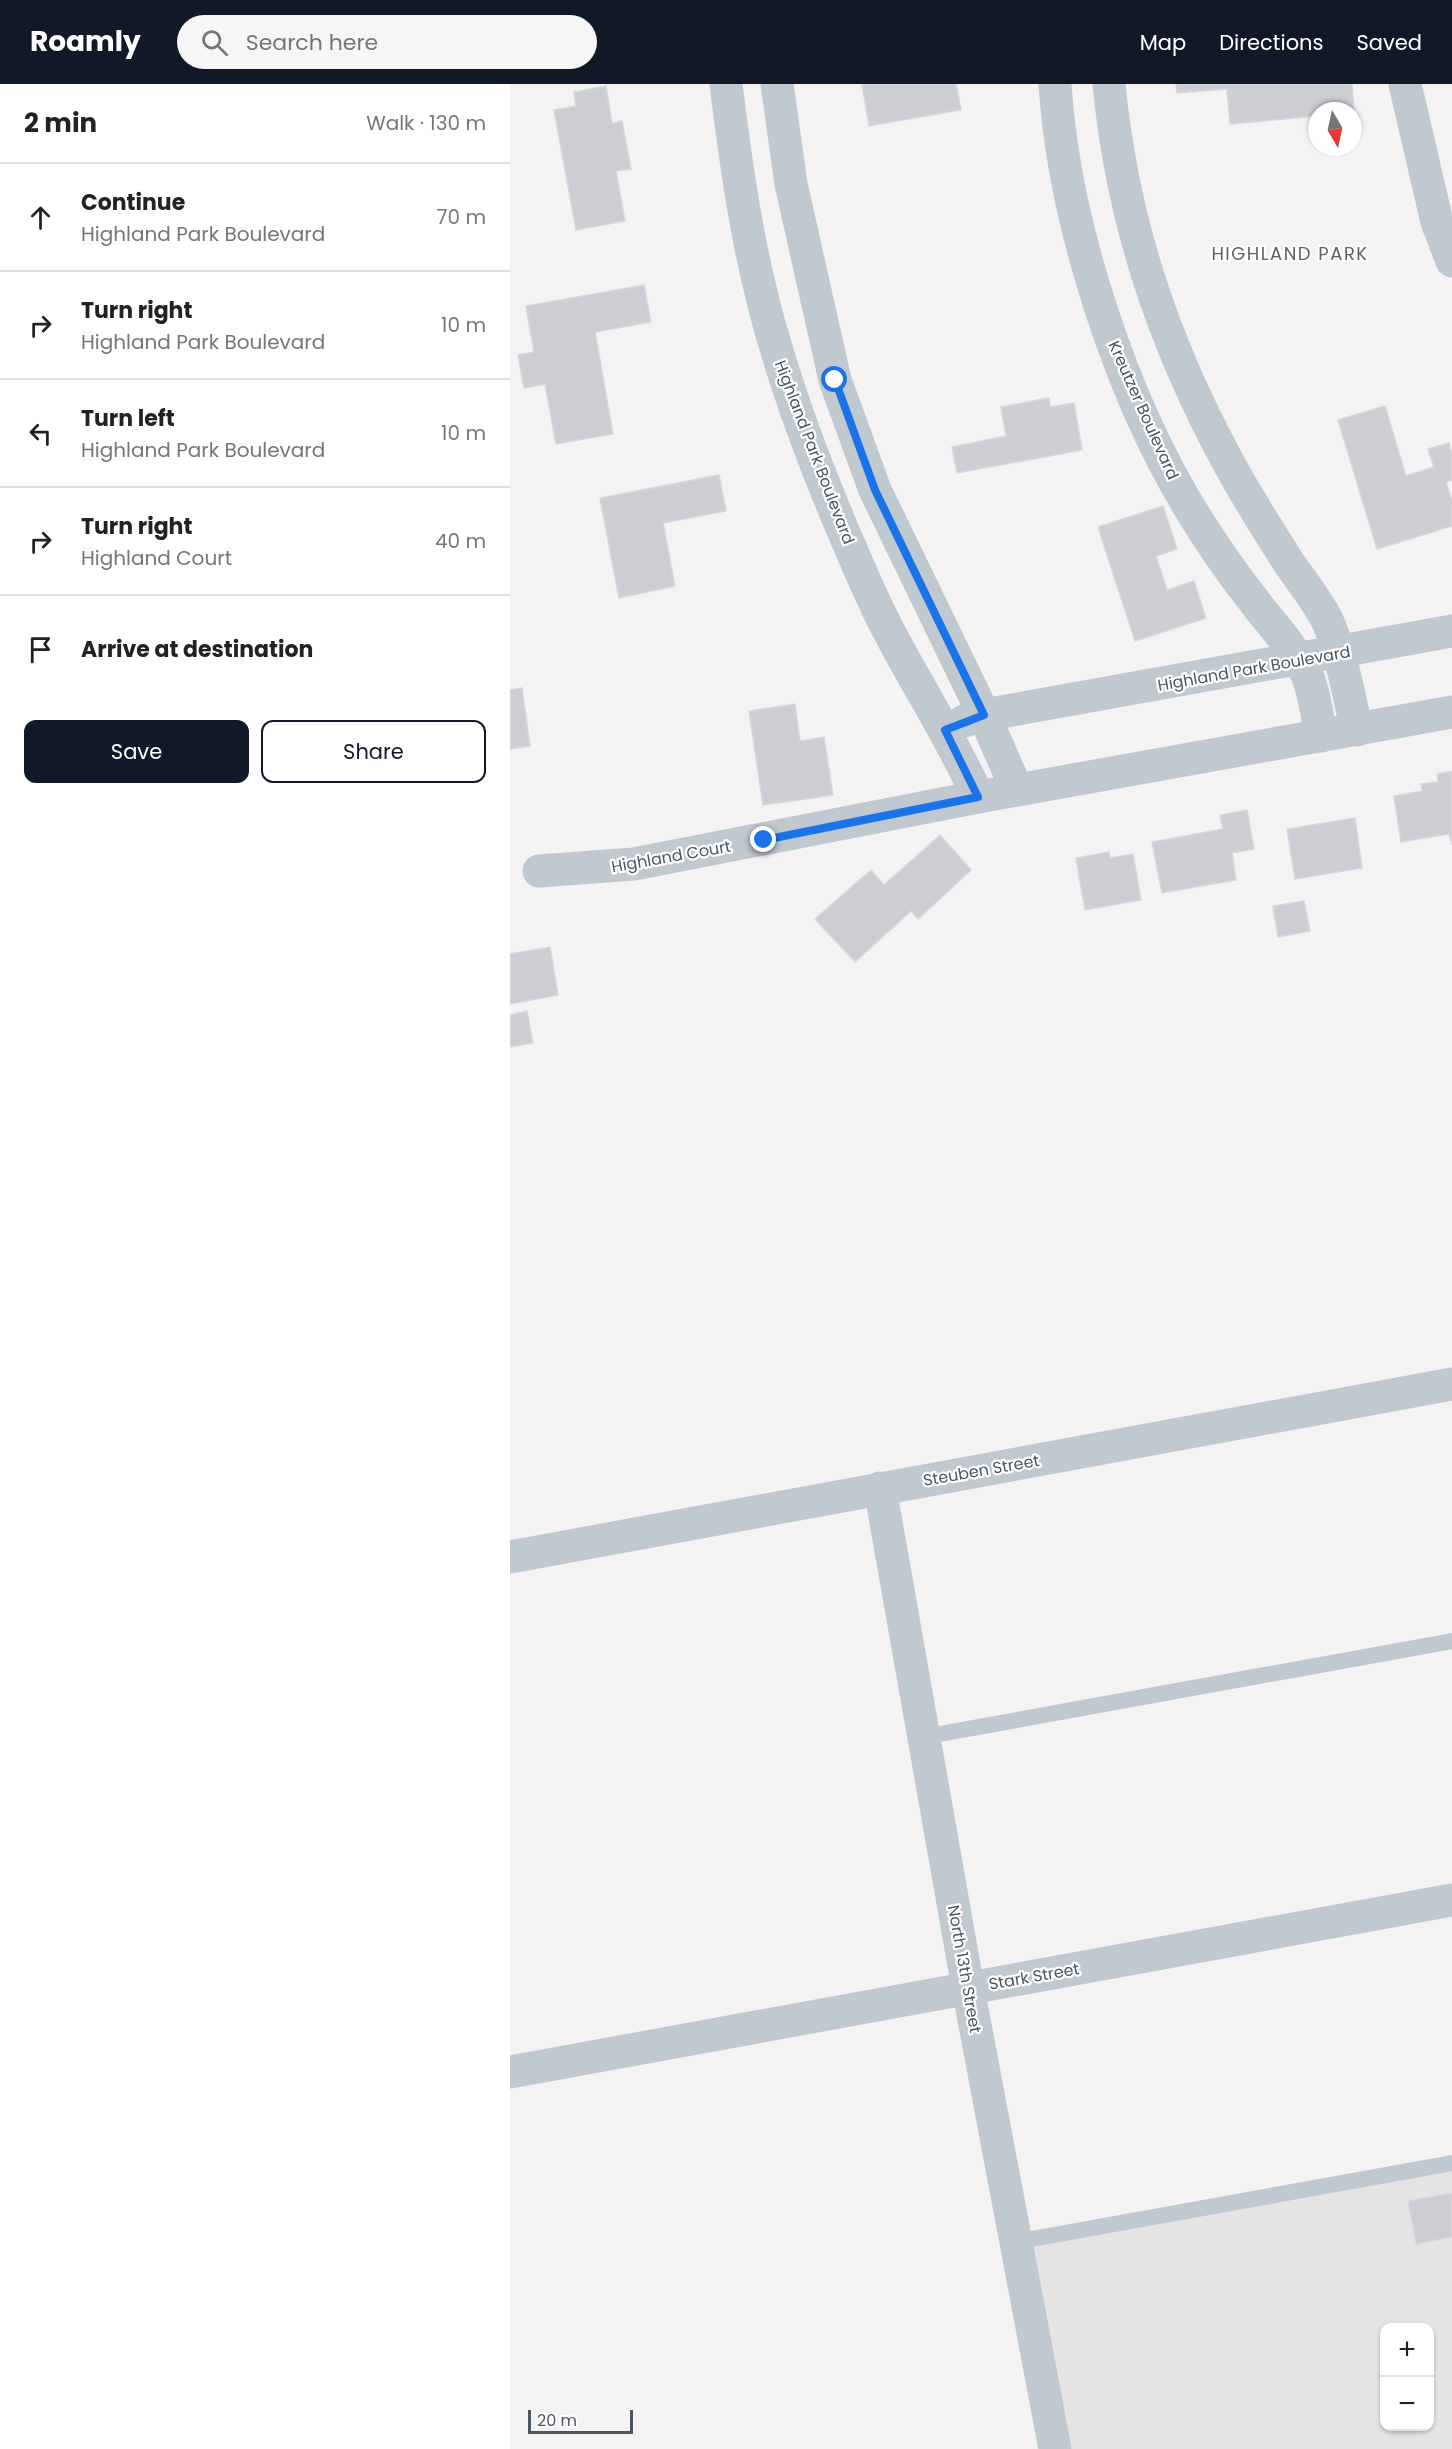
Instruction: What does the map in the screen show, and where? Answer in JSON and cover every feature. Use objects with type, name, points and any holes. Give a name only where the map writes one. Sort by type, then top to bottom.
[{"type":"street","name":"Highland Park Boulevard","points":[[726,84],[743,209],[776,349],[792,401],[868,590],[945,730],[978,797]]},
{"type":"street","points":[[777,84],[791,184],[835,380],[875,490],[984,715],[1017,790]]},
{"type":"street","name":"Kreutzer Boulevard","points":[[1055,84],[1066,176],[1081,241],[1097,297],[1131,388],[1163,459],[1199,523],[1298,661],[1312,693],[1321,736]]},
{"type":"street","points":[[1109,84],[1120,168],[1133,230],[1173,352],[1229,464],[1268,531],[1325,618],[1338,653],[1357,730]]},
{"type":"street","points":[[1405,84],[1425,177],[1437,222],[1452,261]]},
{"type":"street","name":"Highland Park Boulevard","points":[[945,730],[984,715],[1298,661],[1452,631]]},
{"type":"street","points":[[978,797],[1452,712]]},
{"type":"street","name":"Highland Court","points":[[539,871],[634,864],[978,797]]},
{"type":"street","name":"Steuben Street","points":[[510,1557],[1452,1384]]},
{"type":"street","name":"North 13th Street","points":[[880,1488],[968,1988],[1055,2449]]},
{"type":"street","name":"Stark Street","points":[[510,2072],[1452,1900]]},
{"type":"lane","points":[[923,1737],[1452,1641]]},
{"type":"lane","points":[[1016,2242],[1452,2163]]},
{"type":"shaded area","points":[[1452,2170],[1452,2449],[1070,2449],[1033,2247]]},
{"type":"building","points":[[862,84],[956,84],[961,110],[869,126]]},
{"type":"building","points":[[1176,84],[1352,84],[1353,102],[1308,102],[1308,117],[1230,124],[1227,89],[1177,93]]},
{"type":"building","points":[[606,86],[612,123],[622,121],[631,169],[616,171],[625,221],[576,230],[554,110],[576,106],[574,92]]},
{"type":"building","points":[[644,285],[651,322],[595,332],[613,434],[556,444],[545,384],[524,388],[518,355],[534,352],[526,306]]},
{"type":"building","points":[[1049,398],[1050,407],[1074,403],[1082,450],[957,473],[952,447],[1006,436],[1001,407]]},
{"type":"building","points":[[1385,406],[1406,476],[1434,467],[1428,449],[1449,443],[1452,454],[1452,480],[1446,482],[1452,501],[1452,526],[1377,549],[1338,420]]},
{"type":"building","points":[[719,475],[726,511],[663,523],[675,586],[619,598],[600,498]]},
{"type":"building","points":[[1163,506],[1177,549],[1156,556],[1167,590],[1194,581],[1206,618],[1135,641],[1098,527]]},
{"type":"building","points":[[522,688],[530,746],[510,749],[510,690]]},
{"type":"building","points":[[795,704],[800,741],[824,737],[833,795],[763,805],[749,711]]},
{"type":"building","points":[[1452,771],[1452,845],[1449,834],[1401,842],[1394,796],[1422,791],[1421,784],[1438,782],[1437,774]]},
{"type":"building","points":[[1247,810],[1254,849],[1232,853],[1236,880],[1162,893],[1152,842],[1223,829],[1220,815]]},
{"type":"building","points":[[1355,818],[1362,868],[1295,879],[1287,829]]},
{"type":"building","points":[[940,835],[971,870],[918,919],[911,911],[855,962],[815,919],[871,870],[884,885]]},
{"type":"building","points":[[1109,852],[1110,858],[1133,854],[1141,900],[1085,910],[1076,858]]},
{"type":"building","points":[[1304,901],[1310,931],[1278,937],[1273,906]]},
{"type":"building","points":[[550,947],[558,995],[510,1004],[510,954]]},
{"type":"building","points":[[527,1011],[533,1043],[510,1047],[510,1015]]},
{"type":"building","points":[[1452,2193],[1452,2237],[1416,2244],[1408,2201]]},
{"type":"district","name":"HIGHLAND PARK","points":[[1290,254]]},
{"type":"route","points":[[764,840],[978,797],[945,730],[984,715],[875,490],[835,380]]}]
